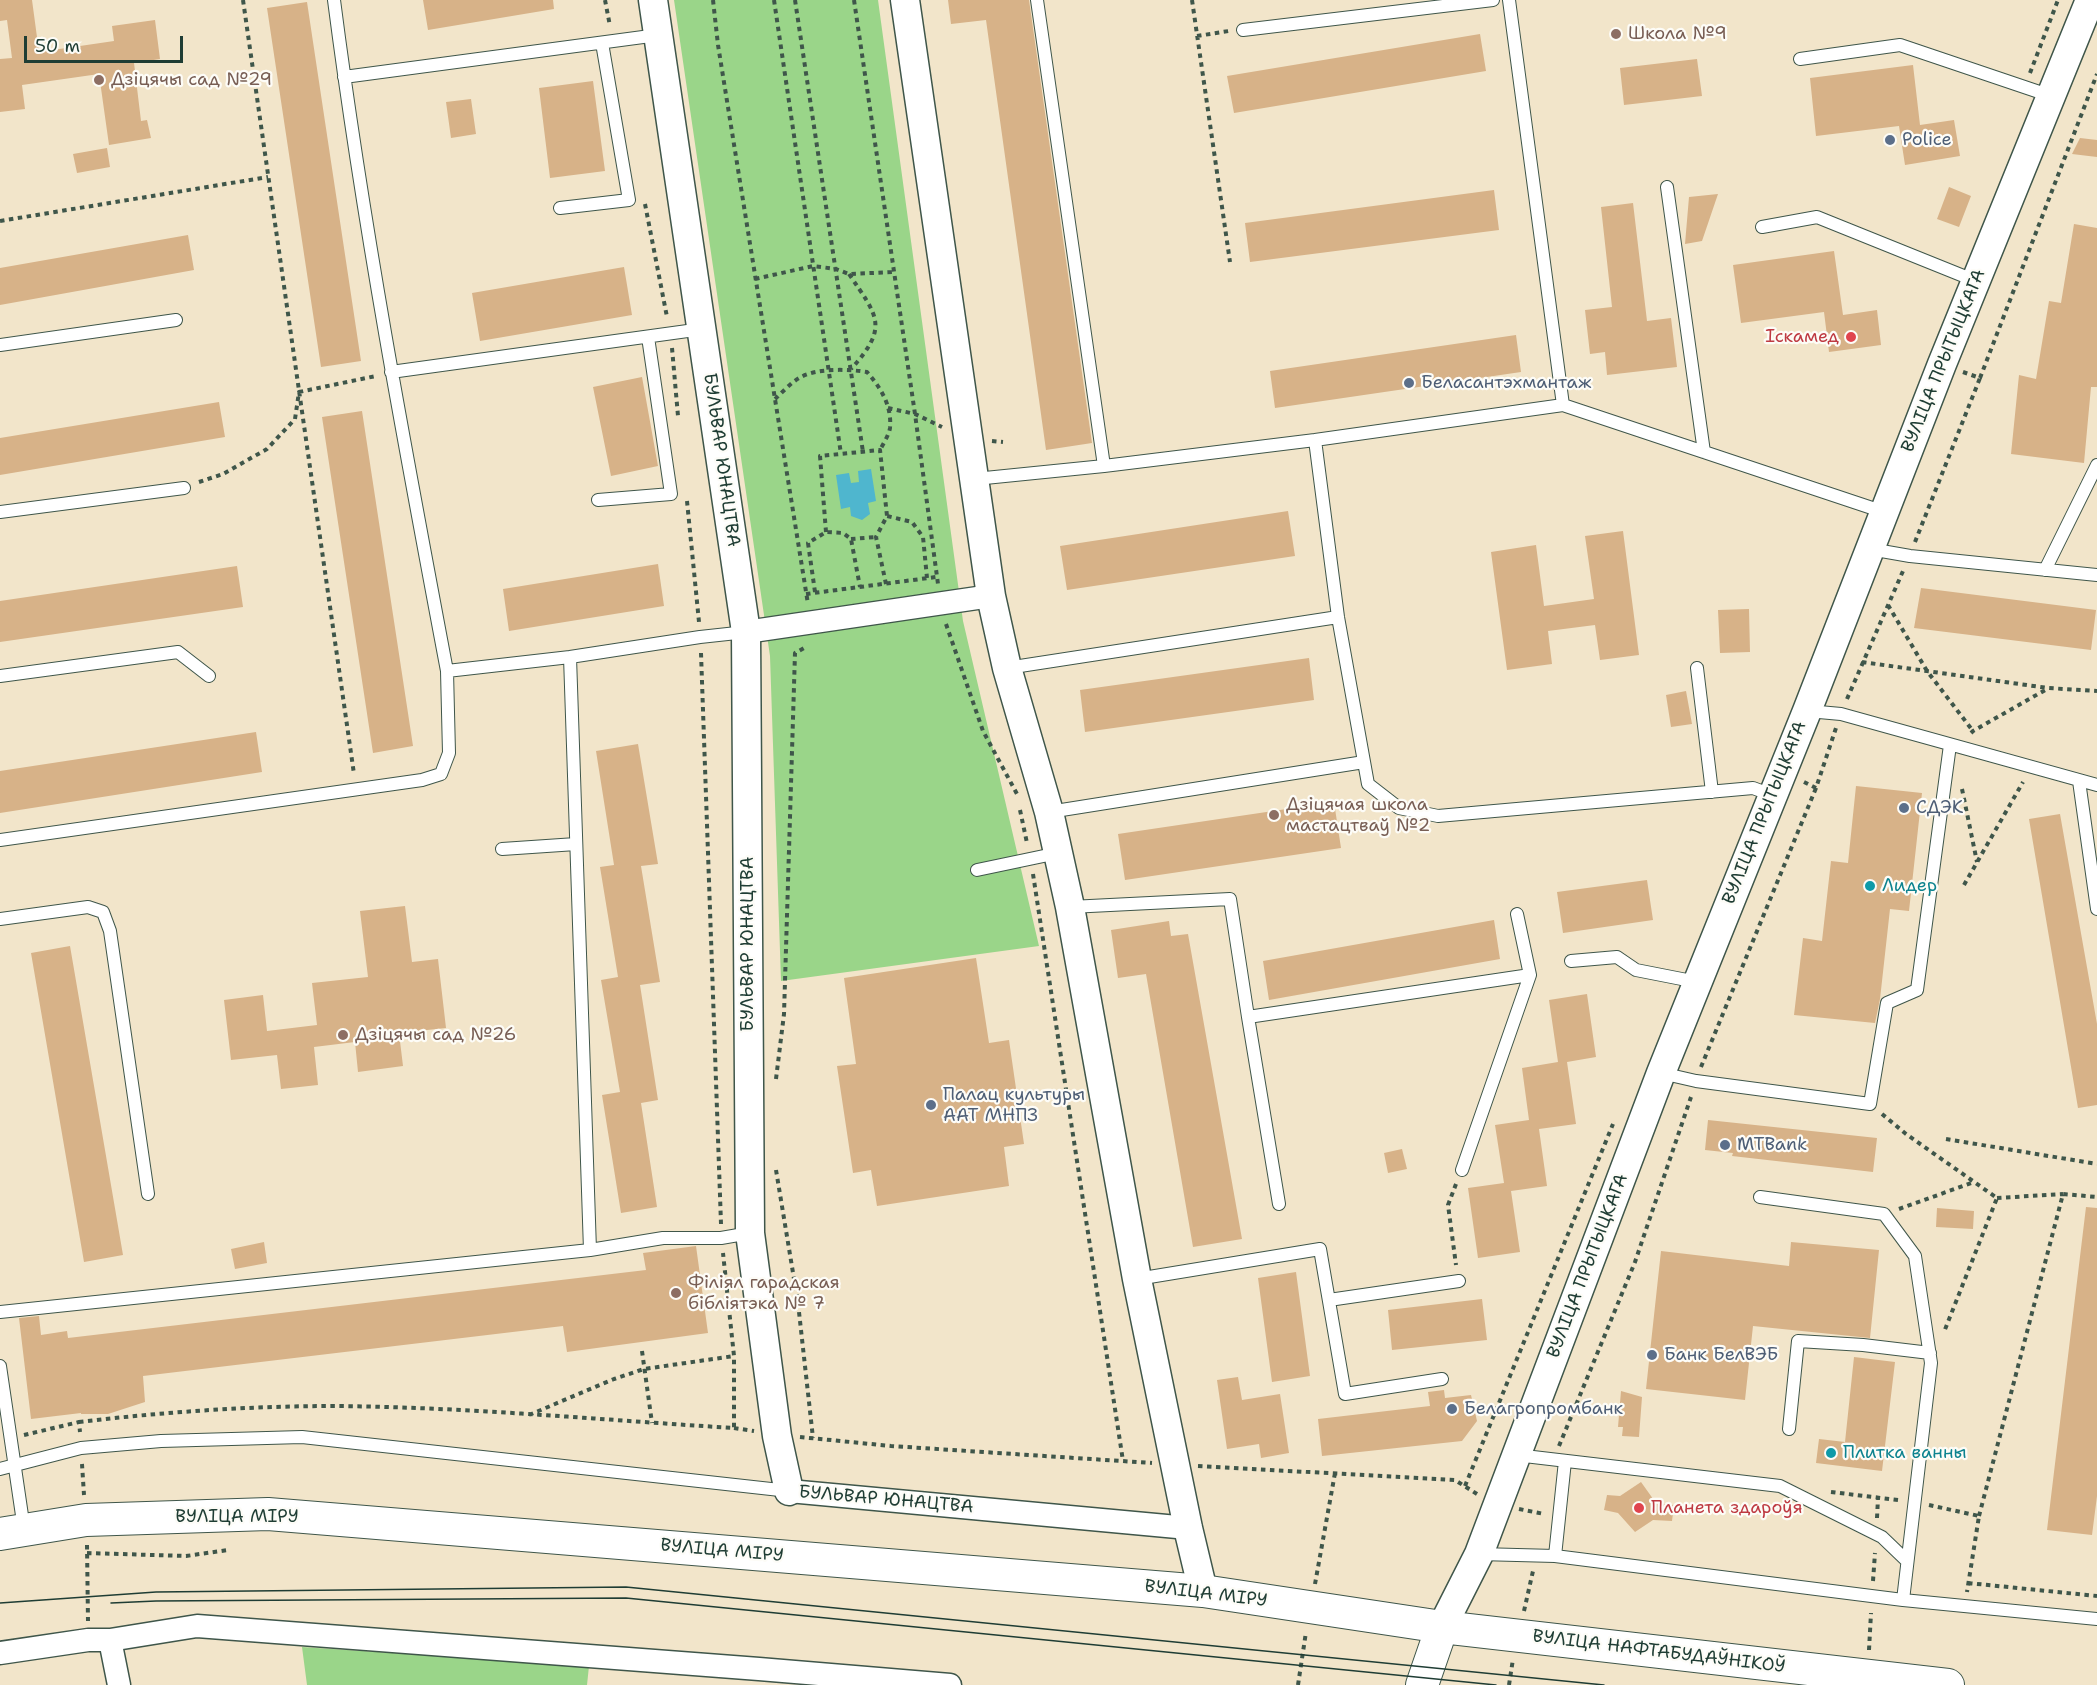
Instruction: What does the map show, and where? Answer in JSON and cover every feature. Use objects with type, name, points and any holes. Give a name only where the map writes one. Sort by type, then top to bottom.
[{"type":"main road","name":"ВУЛІЦА МІРУ","points":[[12,1532],[86,1520],[268,1514],[1203,1591],[1442,1627]]},
{"type":"main road","name":"ВУЛІЦА НАФТАБУДАЎНІКОЎ","points":[[1442,1627],[1933,1684]]},
{"type":"main road","points":[[1422,1685],[1442,1627]]},
{"type":"street","name":"БУЛЬВАР ЮНАЦТВА","points":[[653,0],[746,633],[750,1233],[777,1436],[789,1491],[1188,1528]]},
{"type":"street","points":[[905,0],[991,596],[1006,668],[1049,812],[1070,907],[1137,1279],[1203,1591]]},
{"type":"street","name":"ВУЛІЦА ПРЫТЫЦКАГА","points":[[1442,1627],[1479,1554],[1661,1073],[2090,0]]},
{"type":"street","points":[[746,633],[991,596]]},
{"type":"street","points":[[0,1653],[88,1640],[110,1640],[197,1626],[950,1685]]},
{"type":"street","points":[[110,1640],[119,1685]]},
{"type":"lane","points":[[0,840],[357,790],[422,780],[441,774],[449,753],[447,671],[392,372],[344,77],[334,0]]},
{"type":"lane","points":[[1038,0],[1104,466]]},
{"type":"lane","points":[[1243,30],[1494,0]]},
{"type":"lane","points":[[1509,0],[1563,405]]},
{"type":"lane","points":[[2090,0],[2097,1]]},
{"type":"lane","points":[[344,77],[658,35]]},
{"type":"lane","points":[[560,208],[629,200],[607,43]]},
{"type":"lane","points":[[1800,58],[1900,45],[2051,96]]},
{"type":"lane","points":[[1667,187],[1704,452]]},
{"type":"lane","points":[[1762,227],[1817,217],[1976,281]]},
{"type":"lane","points":[[0,345],[176,321]]},
{"type":"lane","points":[[392,372],[702,329]]},
{"type":"lane","points":[[598,500],[671,494],[648,337]]},
{"type":"lane","points":[[974,479],[1104,466],[1315,440],[1563,405],[1884,512]]},
{"type":"lane","points":[[1315,440],[1338,617],[1368,784],[1399,808],[1438,816],[1753,788],[1772,795]]},
{"type":"lane","points":[[2045,570],[2097,465]]},
{"type":"lane","points":[[0,512],[184,488]]},
{"type":"lane","points":[[1870,549],[1910,556],[2097,575]]},
{"type":"lane","points":[[1006,668],[1338,617]]},
{"type":"lane","points":[[447,671],[570,657],[700,637],[746,633]]},
{"type":"lane","points":[[0,676],[178,652],[209,676]]},
{"type":"lane","points":[[570,657],[590,1250]]},
{"type":"lane","points":[[1698,668],[1712,792]]},
{"type":"lane","points":[[1807,711],[1841,714],[2097,785]]},
{"type":"lane","points":[[1661,1073],[1696,1081],[1870,1104],[1887,1003],[1917,990],[1950,745]]},
{"type":"lane","points":[[1049,812],[1364,762]]},
{"type":"lane","points":[[2079,781],[2097,909]]},
{"type":"lane","points":[[502,849],[576,844]]},
{"type":"lane","points":[[977,870],[1058,853]]},
{"type":"lane","points":[[1070,907],[1230,899],[1279,1204]]},
{"type":"lane","points":[[0,919],[88,907],[103,912],[110,931],[148,1194]]},
{"type":"lane","points":[[1462,1170],[1530,975],[1517,914]]},
{"type":"lane","points":[[1571,961],[1617,957],[1636,970],[1697,982]]},
{"type":"lane","points":[[1248,1017],[1530,975]]},
{"type":"lane","points":[[1760,1197],[1884,1214],[1915,1256],[1930,1358],[1903,1600]]},
{"type":"lane","points":[[0,1312],[590,1250],[663,1238],[721,1238],[750,1233]]},
{"type":"lane","points":[[1137,1279],[1320,1249],[1345,1394],[1442,1379]]},
{"type":"lane","points":[[1329,1300],[1459,1281]]},
{"type":"lane","points":[[1789,1429],[1798,1341],[1863,1345],[1930,1358]]},
{"type":"lane","points":[[0,1366],[16,1467],[12,1532]]},
{"type":"lane","points":[[0,1470],[81,1448],[161,1442],[302,1437],[789,1491]]},
{"type":"lane","points":[[1516,1455],[1780,1486],[1882,1537],[1907,1561]]},
{"type":"lane","points":[[1555,1556],[1559,1461]]},
{"type":"lane","points":[[1479,1554],[1555,1556],[1903,1600],[2097,1619]]},
{"type":"path","points":[[243,0],[357,790]]},
{"type":"path","points":[[605,0],[607,43]]},
{"type":"path","points":[[713,0],[718,45],[774,399],[806,594],[816,641],[795,652],[784,1014],[775,1083]]},
{"type":"path","points":[[774,0],[841,454]]},
{"type":"path","points":[[795,0],[863,452]]},
{"type":"path","points":[[854,0],[915,414],[936,577],[944,618],[983,731],[1018,795]]},
{"type":"path","points":[[1192,0],[1230,262]]},
{"type":"path","points":[[1197,36],[1243,30]]},
{"type":"path","points":[[0,221],[268,177]]},
{"type":"path","points":[[643,194],[670,334],[679,427]]},
{"type":"path","points":[[755,279],[813,266],[836,269],[849,274],[894,272]]},
{"type":"path","points":[[849,274],[874,312],[875,335],[868,350],[851,369]]},
{"type":"path","points":[[774,399],[801,377],[829,370],[851,369],[867,372],[879,385],[888,408],[890,430],[880,450],[887,516],[876,537],[886,584]]},
{"type":"path","points":[[299,392],[392,372]]},
{"type":"path","points":[[184,488],[223,474],[267,449],[295,419],[299,392]]},
{"type":"path","points":[[826,532],[820,456],[880,450]]},
{"type":"path","points":[[686,497],[700,637],[721,1238],[734,1356],[734,1428]]},
{"type":"path","points":[[887,516],[912,522],[923,537],[927,578]]},
{"type":"path","points":[[815,592],[808,543],[826,532],[843,532],[851,539],[860,587]]},
{"type":"path","points":[[851,539],[876,537]]},
{"type":"path","points":[[806,594],[936,577]]},
{"type":"path","points":[[1888,605],[1927,671],[1972,731]]},
{"type":"path","points":[[1862,662],[2048,688],[2097,691]]},
{"type":"path","points":[[1964,885],[2031,768]]},
{"type":"path","points":[[1559,1461],[1635,1262],[1696,1081],[1816,788]]},
{"type":"path","points":[[1020,806],[1123,1461]]},
{"type":"path","points":[[1870,1104],[1906,1134],[1998,1198],[2063,1194],[2097,1197]]},
{"type":"path","points":[[1946,1138],[2097,1164]]},
{"type":"path","points":[[775,1163],[798,1303],[813,1438]]},
{"type":"path","points":[[1459,1281],[1448,1205],[1462,1170]]},
{"type":"path","points":[[1884,1214],[1974,1182]]},
{"type":"path","points":[[1978,1516],[2063,1194]]},
{"type":"path","points":[[1930,1358],[1998,1198]]},
{"type":"path","points":[[642,1351],[652,1423]]},
{"type":"path","points":[[529,1415],[614,1379],[644,1370],[734,1356]]},
{"type":"path","points":[[79,1422],[163,1412],[333,1406],[424,1408],[734,1428],[777,1436],[891,1446],[1455,1479],[1497,1506],[1544,1513],[1543,1517],[1545,1505]]},
{"type":"path","points":[[1298,1685],[1335,1473]]},
{"type":"path","points":[[87,1553],[186,1556],[228,1550]]},
{"type":"path","points":[[1509,1685],[1537,1555]]},
{"type":"path","points":[[1968,1583],[2097,1596]]},
{"type":"green space","points":[[674,0],[878,0],[963,621],[1039,946],[781,981],[770,656]]},
{"type":"green space","points":[[302,1647],[589,1666],[587,1685],[307,1685]]},
{"type":"water","points":[[871,469],[876,501],[868,503],[870,514],[862,520],[851,516],[850,507],[841,509],[836,475],[849,473],[851,483],[859,482],[858,471]]},
{"type":"building","points":[[0,0],[32,0],[39,52],[114,41],[112,26],[155,20],[160,59],[134,63],[141,121],[147,120],[151,138],[109,145],[99,74],[22,85],[25,109],[0,112],[0,59],[12,58],[7,20],[0,21]]},
{"type":"building","points":[[423,0],[553,0],[554,9],[428,30]]},
{"type":"building","points":[[948,0],[1029,0],[1092,443],[1046,450],[986,20],[951,24]]},
{"type":"building","points":[[307,2],[361,361],[321,367],[267,8]]},
{"type":"building","points":[[1480,34],[1486,71],[1234,113],[1227,76]]},
{"type":"building","points":[[1697,59],[1702,96],[1624,105],[1620,68]]},
{"type":"building","points":[[1913,65],[1920,125],[1954,120],[1960,156],[1905,165],[1899,126],[1816,136],[1810,78]]},
{"type":"building","points":[[593,81],[605,171],[550,178],[539,88]]},
{"type":"building","points":[[471,99],[476,134],[451,138],[446,102]]},
{"type":"building","points":[[2080,138],[2097,140],[2097,157],[2072,154]]},
{"type":"building","points":[[107,148],[110,167],[77,173],[73,154]]},
{"type":"building","points":[[1949,187],[1971,196],[1959,227],[1937,219]]},
{"type":"building","points":[[1494,190],[1499,230],[1250,262],[1245,223]]},
{"type":"building","points":[[1718,194],[1702,241],[1685,244],[1689,197]]},
{"type":"building","points":[[1633,203],[1647,321],[1671,318],[1677,367],[1607,375],[1605,352],[1590,354],[1585,310],[1612,307],[1601,207]]},
{"type":"building","points":[[2074,224],[2097,228],[2097,387],[2091,387],[2084,463],[2011,454],[2019,375],[2036,379],[2049,301],[2061,303]]},
{"type":"building","points":[[188,235],[194,270],[0,305],[0,268]]},
{"type":"building","points":[[1834,251],[1843,315],[1877,310],[1881,345],[1829,352],[1824,312],[1741,323],[1733,265]]},
{"type":"building","points":[[624,267],[632,315],[480,341],[472,293]]},
{"type":"building","points":[[1516,335],[1521,372],[1275,408],[1270,371]]},
{"type":"building","points":[[642,377],[658,466],[611,476],[593,387]]},
{"type":"building","points":[[219,402],[225,437],[0,475],[0,438]]},
{"type":"building","points":[[362,411],[413,746],[373,753],[322,417]]},
{"type":"building","points":[[1288,511],[1295,556],[1067,590],[1060,546]]},
{"type":"building","points":[[1623,531],[1639,655],[1600,660],[1595,625],[1548,631],[1552,664],[1507,670],[1491,552],[1536,545],[1544,606],[1594,599],[1585,536]]},
{"type":"building","points":[[658,564],[664,606],[509,631],[503,589]]},
{"type":"building","points":[[237,566],[243,607],[0,642],[0,601]]},
{"type":"building","points":[[1921,588],[2096,610],[2091,650],[1914,628]]},
{"type":"building","points":[[1749,609],[1750,652],[1720,653],[1718,610]]},
{"type":"building","points":[[1309,658],[1314,700],[1085,732],[1080,690]]},
{"type":"building","points":[[1686,691],[1692,724],[1671,727],[1666,695]]},
{"type":"building","points":[[256,732],[262,772],[0,813],[0,771]]},
{"type":"building","points":[[638,744],[658,864],[641,866],[660,982],[640,985],[658,1100],[641,1103],[657,1207],[621,1213],[602,1095],[620,1092],[601,980],[618,977],[600,867],[614,865],[596,751]]},
{"type":"building","name":"Лидер","points":[[1856,786],[1922,793],[1909,911],[1890,909],[1880,999],[1875,1023],[1794,1015],[1803,938],[1822,941],[1831,861],[1848,863]]},
{"type":"building","points":[[1334,802],[1341,848],[1125,880],[1118,834]]},
{"type":"building","points":[[2060,814],[2097,1024],[2097,1105],[2078,1108],[2029,819]]},
{"type":"building","points":[[1647,880],[1653,920],[1563,933],[1557,892]]},
{"type":"building","points":[[405,906],[412,962],[438,959],[446,1028],[399,1033],[403,1066],[358,1072],[355,1042],[314,1047],[318,1085],[281,1089],[277,1055],[231,1060],[224,1000],[263,995],[267,1031],[317,1025],[312,983],[368,977],[360,911]]},
{"type":"building","points":[[1494,920],[1500,959],[1269,1000],[1263,961]]},
{"type":"building","points":[[1169,921],[1171,936],[1188,934],[1242,1239],[1193,1247],[1146,974],[1118,978],[1111,930]]},
{"type":"building","points":[[70,946],[123,1255],[84,1262],[31,953]]},
{"type":"building","name":"Палац культуры ААТ МНПЗ","points":[[976,958],[989,1043],[1009,1040],[1024,1144],[1004,1147],[1009,1186],[877,1206],[871,1170],[853,1173],[837,1066],[856,1064],[844,978]]},
{"type":"building","points":[[1587,994],[1596,1057],[1567,1062],[1576,1124],[1539,1129],[1547,1186],[1511,1191],[1520,1252],[1478,1258],[1468,1188],[1504,1183],[1495,1125],[1529,1120],[1522,1068],[1558,1062],[1549,1000]]},
{"type":"building","points":[[1708,1120],[1877,1138],[1873,1172],[1732,1156],[1733,1153],[1705,1150]]},
{"type":"building","points":[[1402,1149],[1407,1169],[1388,1173],[1384,1153]]},
{"type":"building","points":[[2086,1207],[2097,1208],[2097,1496],[2092,1535],[2047,1530]]},
{"type":"building","points":[[1937,1208],[1974,1211],[1973,1229],[1936,1227]]},
{"type":"building","points":[[264,1242],[267,1263],[235,1269],[231,1249]]},
{"type":"building","points":[[1791,1242],[1879,1250],[1870,1338],[1753,1326],[1745,1400],[1646,1389],[1661,1251],[1789,1266]]},
{"type":"building","points":[[696,1246],[708,1333],[567,1352],[563,1326],[143,1376],[145,1402],[108,1414],[81,1413],[31,1419],[19,1318],[39,1316],[41,1335],[67,1331],[68,1338],[646,1270],[643,1253]]},
{"type":"building","points":[[1296,1272],[1310,1376],[1272,1382],[1258,1278]]},
{"type":"building","points":[[1482,1299],[1487,1340],[1392,1350],[1388,1310]]},
{"type":"building","points":[[1854,1357],[1895,1362],[1882,1471],[1816,1463],[1819,1439],[1845,1442]]},
{"type":"building","points":[[1238,1377],[1242,1400],[1280,1394],[1289,1453],[1261,1458],[1259,1444],[1227,1449],[1217,1380]]},
{"type":"building","points":[[1444,1390],[1445,1398],[1471,1395],[1477,1421],[1462,1441],[1322,1456],[1318,1419],[1430,1406],[1428,1392]]},
{"type":"building","points":[[1621,1391],[1642,1397],[1639,1437],[1622,1436],[1623,1427],[1618,1427]]},
{"type":"building","name":"Планета здароўя","points":[[1641,1482],[1656,1503],[1674,1505],[1672,1521],[1653,1520],[1635,1532],[1618,1513],[1604,1510],[1607,1495],[1620,1496]]},
{"type":"tram line","points":[[0,1603],[156,1592],[626,1587],[1604,1685]]},
{"type":"tram line","points":[[111,1603],[626,1598],[1496,1685]]},
{"type":"place","name":"Школа №9","points":[[1616,34]]},
{"type":"place","name":"Дзіцячы сад №29","points":[[99,80]]},
{"type":"place","name":"Police","points":[[1890,140]]},
{"type":"place","name":"Іскамед","points":[[1851,337]]},
{"type":"place","name":"Беласантэхмантаж","points":[[1409,383]]},
{"type":"place","name":"СДЭК","points":[[1904,808]]},
{"type":"place","name":"Дзіцячая школа мастацтваў №2","points":[[1274,815]]},
{"type":"place","name":"Лидер","points":[[1870,886]]},
{"type":"place","name":"Дзіцячы сад №26","points":[[343,1035]]},
{"type":"place","name":"Палац культуры ААТ МНПЗ","points":[[931,1105]]},
{"type":"place","name":"MTBank","points":[[1725,1145]]},
{"type":"place","name":"Філіял гарадская бібліятэка № 7","points":[[676,1293]]},
{"type":"place","name":"Банк БелВЭБ","points":[[1652,1355]]},
{"type":"place","name":"Белагропромбанк","points":[[1452,1409]]},
{"type":"place","name":"Плитка ванны","points":[[1831,1453]]},
{"type":"place","name":"Планета здароўя","points":[[1639,1508]]}]
